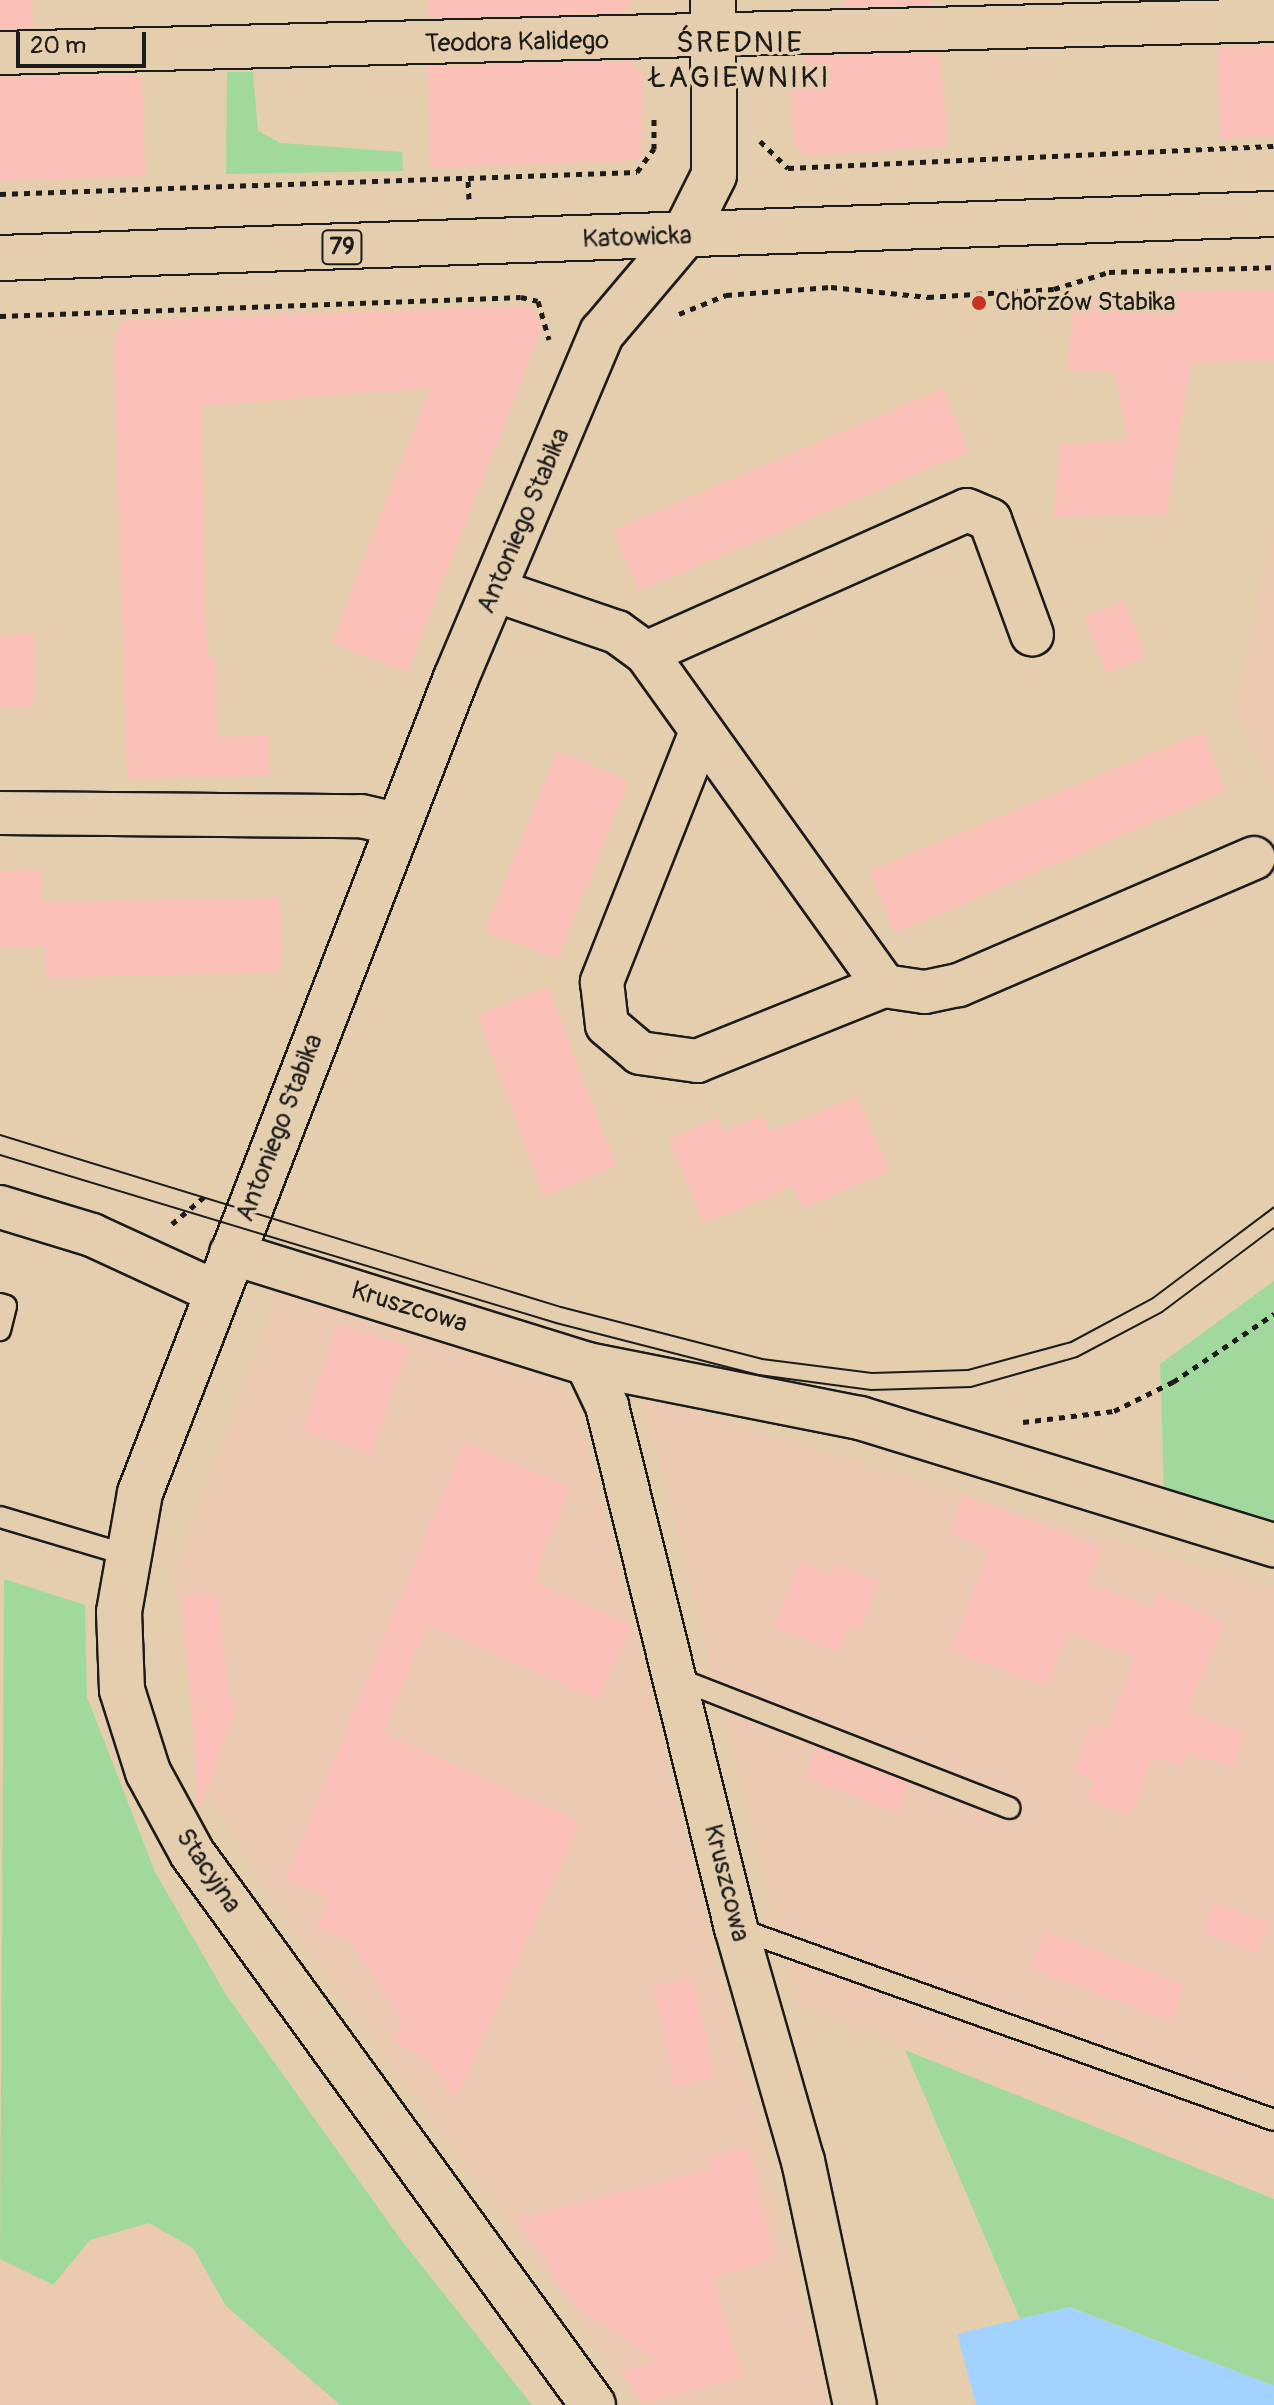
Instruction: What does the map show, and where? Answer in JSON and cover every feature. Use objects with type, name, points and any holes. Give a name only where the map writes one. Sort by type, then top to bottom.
[{"type":"street","name":"Teodora Kalidego","points":[[0,53],[713,19],[1230,10],[1274,20]]},
{"type":"street","name":"Antoniego Stabika","points":[[224,1272],[399,825],[602,333],[683,237],[714,175],[713,19]]},
{"type":"street","name":"Katowicka","points":[[0,258],[683,237],[1274,214]]},
{"type":"street","points":[[646,653],[967,510],[990,520],[1032,635]]},
{"type":"street","points":[[497,591],[617,632],[646,653],[700,734],[884,986]]},
{"type":"street","points":[[700,734],[602,982],[607,1025],[640,1053],[697,1061],[884,986],[925,992],[959,985],[1254,858]]},
{"type":"street","points":[[0,813],[361,816],[399,825]]},
{"type":"street","name":"Kruszcowa","points":[[0,1207],[224,1272],[587,1364],[860,1418],[1274,1545]]},
{"type":"street","name":"Stacyjna","points":[[224,1272],[124,1554],[122,1690],[148,1772],[185,1839],[593,2405]]},
{"type":"street","name":"Kruszcowa","points":[[587,1364],[607,1406],[736,1928],[803,2161],[855,2405]]},
{"type":"lane","points":[[0,1304],[6,1306],[0,1330]]},
{"type":"lane","points":[[0,1517],[124,1554]]},
{"type":"lane","points":[[676,1678],[1010,1808]]},
{"type":"lane","points":[[736,1928],[1274,2120]]},
{"type":"path","points":[[0,194],[637,172],[654,149],[654,114]]},
{"type":"path","points":[[757,127],[772,157],[788,168],[1274,146]]},
{"type":"path","points":[[468,178],[476,298]]},
{"type":"path","points":[[669,321],[694,303],[726,295],[831,287],[928,297],[1054,289],[1109,272],[1274,267]]},
{"type":"path","points":[[0,316],[476,298],[538,301],[550,323],[538,366],[581,383]]},
{"type":"path","points":[[159,1226],[191,1212],[210,1188]]},
{"type":"path","points":[[1008,1423],[1114,1411],[1173,1382],[1274,1314]]},
{"type":"shaded area","points":[[1274,525],[1274,794],[1234,714]]},
{"type":"shaded area","points":[[279,1287],[554,1378],[579,1409],[828,2405],[640,2405],[268,1895],[208,1794],[172,1576]]},
{"type":"shaded area","points":[[641,1395],[1274,1588],[1274,2199],[797,2006]]},
{"type":"shaded area","points":[[148,2223],[193,2248],[226,2306],[340,2405],[0,2405],[0,2259],[53,2285],[90,2240]]},
{"type":"green space","points":[[227,72],[253,72],[258,131],[281,143],[402,152],[403,171],[226,174]]},
{"type":"green space","points":[[1274,1281],[1274,1524],[1164,1495],[1160,1364]]},
{"type":"green space","points":[[4,1579],[85,1605],[87,1697],[155,1872],[225,1993],[402,2241],[532,2405],[340,2405],[226,2306],[193,2248],[149,2223],[90,2240],[53,2285],[0,2259]]},
{"type":"green space","points":[[905,2050],[1274,2199],[1274,2386],[1070,2307],[1020,2319]]},
{"type":"water","points":[[1069,2307],[1274,2386],[1274,2405],[976,2405],[957,2334]]},
{"type":"building","points":[[0,0],[32,0],[33,28],[0,29]]},
{"type":"building","points":[[427,0],[634,0],[622,13],[427,18]]},
{"type":"building","points":[[846,0],[931,0],[931,5],[841,7]]},
{"type":"building","points":[[1274,46],[1274,137],[1220,139],[1217,47]]},
{"type":"building","points":[[932,53],[940,56],[948,146],[805,156],[793,145],[791,77],[806,56]]},
{"type":"building","points":[[629,61],[643,75],[642,160],[430,168],[428,66]]},
{"type":"building","points":[[142,75],[145,176],[0,181],[0,77]]},
{"type":"building","points":[[1274,289],[1274,361],[1191,363],[1166,515],[1053,517],[1060,444],[1128,440],[1114,372],[1066,371],[1075,294]]},
{"type":"building","points":[[529,306],[543,326],[407,672],[331,643],[430,388],[201,406],[207,657],[215,657],[217,737],[269,735],[270,776],[127,779],[113,335],[124,320]]},
{"type":"building","points":[[943,388],[969,452],[639,591],[613,530]]},
{"type":"building","points":[[1123,600],[1147,657],[1106,673],[1084,617]]},
{"type":"building","points":[[35,634],[34,706],[0,708],[0,635]]},
{"type":"building","points":[[1203,732],[1226,791],[895,933],[869,871]]},
{"type":"building","points":[[557,751],[629,780],[558,959],[484,931]]},
{"type":"building","points":[[41,870],[42,902],[280,898],[282,972],[45,978],[45,946],[0,948],[0,871]]},
{"type":"building","points":[[548,986],[616,1166],[544,1197],[477,1015]]},
{"type":"building","points":[[857,1096],[890,1171],[803,1209],[793,1187],[704,1224],[668,1139],[718,1117],[724,1132],[763,1115],[770,1132]]},
{"type":"building","points":[[338,1323],[407,1347],[371,1454],[302,1430]]},
{"type":"building","points":[[464,1442],[569,1487],[533,1582],[632,1625],[599,1700],[428,1625],[399,1691],[384,1733],[580,1822],[455,2100],[429,2060],[393,2041],[402,2020],[350,1941],[316,1926],[329,1898],[285,1880]]},
{"type":"building","points":[[963,1495],[1101,1547],[1087,1583],[1152,1608],[1158,1592],[1224,1623],[1187,1712],[1245,1733],[1232,1768],[1188,1752],[1182,1768],[1153,1757],[1130,1815],[1087,1799],[1094,1780],[1072,1772],[1091,1723],[1108,1729],[1134,1657],[1069,1632],[1047,1687],[951,1651],[989,1549],[951,1535]]},
{"type":"building","points":[[800,1561],[831,1574],[835,1564],[879,1581],[860,1630],[849,1625],[838,1653],[774,1627]]},
{"type":"building","points":[[218,1592],[229,1703],[239,1697],[199,1813],[182,1597]]},
{"type":"building","points":[[818,1747],[909,1783],[897,1813],[806,1778]]},
{"type":"building","points":[[1214,1903],[1269,1922],[1259,1953],[1203,1934]]},
{"type":"building","points":[[1045,1931],[1185,1985],[1171,2022],[1030,1968]]},
{"type":"building","points":[[692,1977],[715,2077],[675,2088],[653,1986]]},
{"type":"building","points":[[748,2147],[775,2260],[714,2277],[742,2378],[643,2403],[621,2371],[659,2360],[577,2308],[516,2219],[710,2169],[707,2158]]},
{"type":"tram line","points":[[0,1135],[561,1307],[762,1359],[872,1373],[968,1370],[1071,1342],[1153,1298],[1274,1207]]},
{"type":"tram line","points":[[0,1155],[556,1323],[759,1375],[871,1390],[971,1387],[1077,1357],[1162,1312],[1274,1228]]},
{"type":"place","name":"Chorzów Stabika","points":[[979,303]]},
{"type":"district","name":"ŚREDNIE ŁAGIEWNIKI","points":[[740,60]]}]
